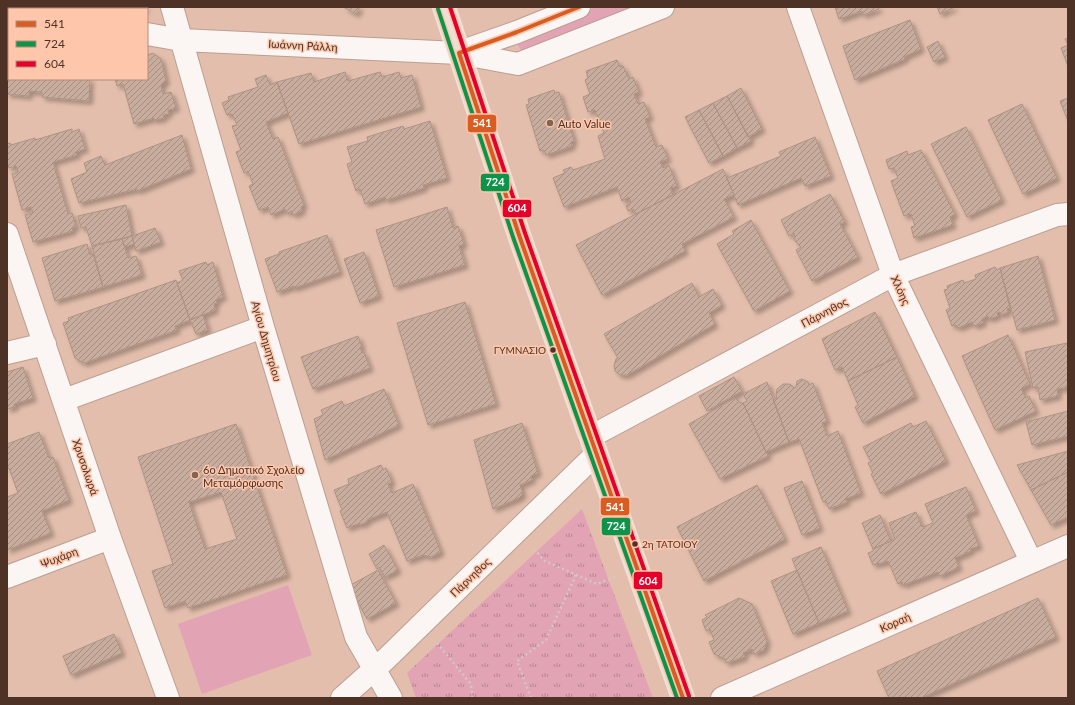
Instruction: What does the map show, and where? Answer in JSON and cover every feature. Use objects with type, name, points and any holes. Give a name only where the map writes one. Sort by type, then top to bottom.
[{"type":"main road","points":[[444,7],[519,235],[683,698]]},
{"type":"street","name":"Αγίου Δημητρίου","points":[[172,7],[263,327],[356,637],[391,698]]},
{"type":"street","name":"Ιωάννη Ράλλη","points":[[459,53],[579,7]]},
{"type":"street","name":"Ιωάννη Ράλλη","points":[[148,34],[181,40],[459,53],[518,64],[663,7]]},
{"type":"street","name":"Χλόης","points":[[798,7],[894,275],[1031,561]]},
{"type":"street","name":"Πάρνηθος","points":[[342,698],[375,669],[517,531],[593,445],[894,275],[1057,215],[1068,214]]},
{"type":"street","name":"Χρυσολωρά","points":[[7,234],[110,538],[168,698]]},
{"type":"street","points":[[64,400],[263,327]]},
{"type":"street","points":[[7,353],[45,344]]},
{"type":"street","name":"Ψυχάρη","points":[[7,577],[110,538]]},
{"type":"street","name":"Κοραή","points":[[722,698],[1068,546]]},
{"type":"path","points":[[517,531],[545,561],[597,584],[636,567]]},
{"type":"path","points":[[530,698],[517,661],[546,640],[576,575]]},
{"type":"path","points":[[422,624],[470,683],[472,698]]},
{"type":"green space","points":[[596,7],[640,7],[527,51],[521,50],[517,44],[521,36]]},
{"type":"green space","points":[[582,509],[653,698],[416,698],[407,673]]},
{"type":"green space","points":[[288,585],[312,655],[202,694],[178,624]]},
{"type":"building","points":[[145,7],[146,8],[102,8]]},
{"type":"building","points":[[343,7],[360,7],[356,14]]},
{"type":"building","points":[[835,7],[878,7],[879,9],[863,15],[862,11],[839,19]]},
{"type":"building","points":[[937,7],[955,7],[940,14]]},
{"type":"building","points":[[910,20],[921,49],[904,57],[905,59],[855,80],[843,46]]},
{"type":"building","points":[[1068,38],[1068,45],[1065,39]]},
{"type":"building","points":[[938,41],[945,57],[934,62],[927,47]]},
{"type":"building","points":[[7,44],[8,80],[90,80],[89,101],[42,97],[42,92],[29,91],[29,96],[7,94]]},
{"type":"building","points":[[1068,45],[1068,66],[1061,48]]},
{"type":"building","points":[[153,53],[161,59],[166,81],[161,86],[163,94],[171,92],[176,108],[168,110],[169,114],[163,115],[164,118],[154,120],[154,118],[134,124],[123,84],[117,86],[115,80],[148,80],[148,55]]},
{"type":"building","points":[[617,60],[620,67],[623,66],[629,79],[633,77],[639,92],[634,94],[638,104],[644,102],[650,117],[645,119],[656,147],[662,145],[668,159],[660,162],[663,168],[669,165],[677,186],[670,188],[673,195],[636,214],[633,209],[628,211],[626,206],[631,203],[629,197],[622,201],[617,187],[564,207],[553,178],[565,173],[563,170],[571,167],[573,170],[605,159],[598,136],[604,133],[595,110],[588,112],[583,97],[590,94],[585,80],[588,78],[586,71]]},
{"type":"building","points":[[345,72],[348,81],[380,72],[382,77],[399,72],[401,78],[412,75],[421,107],[299,144],[277,82],[311,73],[314,82]]},
{"type":"building","points":[[266,75],[270,85],[277,82],[288,113],[266,122],[273,139],[278,137],[304,205],[301,207],[302,211],[293,215],[292,211],[287,213],[285,209],[271,215],[268,207],[259,210],[249,186],[253,184],[248,171],[244,173],[236,152],[241,150],[232,126],[237,125],[232,114],[227,115],[222,103],[229,100],[228,97],[258,87],[255,79]]},
{"type":"building","points":[[741,88],[762,129],[748,137],[727,96]]},
{"type":"building","name":"Auto Value","points":[[554,90],[555,93],[559,92],[574,141],[571,142],[572,146],[546,155],[544,150],[540,151],[526,105],[529,104],[528,99]]},
{"type":"building","points":[[727,96],[751,141],[737,148],[713,103]]},
{"type":"building","points":[[1068,98],[1068,121],[1060,101]]},
{"type":"building","points":[[713,103],[737,148],[723,156],[699,110]]},
{"type":"building","points":[[1022,104],[1057,178],[1023,194],[988,120]]},
{"type":"building","points":[[699,110],[723,156],[709,163],[685,117]]},
{"type":"building","points":[[430,121],[447,178],[423,185],[424,188],[386,200],[385,197],[365,204],[360,189],[356,191],[347,164],[352,162],[347,147],[368,141],[367,137],[403,126],[404,129]]},
{"type":"building","points":[[966,127],[1002,200],[967,217],[931,144]]},
{"type":"building","points":[[72,129],[72,132],[79,129],[85,149],[76,152],[77,155],[53,162],[68,214],[72,213],[76,227],[72,228],[73,231],[33,242],[25,215],[33,213],[31,207],[22,210],[12,174],[18,172],[16,166],[9,168],[7,162],[7,144],[10,143],[11,145],[35,138],[35,140]]},
{"type":"building","points":[[182,135],[191,169],[137,191],[137,189],[79,203],[71,179],[87,172],[84,163],[101,156],[105,165]]},
{"type":"building","points":[[815,137],[831,176],[805,186],[801,178],[738,205],[727,178],[781,156],[779,152]]},
{"type":"building","points":[[921,150],[955,214],[950,217],[953,225],[914,238],[911,227],[915,226],[911,214],[904,216],[891,181],[898,178],[894,168],[889,169],[886,160],[907,151],[908,155]]},
{"type":"building","points":[[723,169],[734,195],[724,199],[734,217],[682,244],[685,251],[602,295],[576,245]]},
{"type":"building","points":[[830,194],[845,222],[840,224],[858,257],[812,281],[796,250],[801,247],[795,241],[794,233],[789,236],[781,220]]},
{"type":"building","points":[[126,205],[132,236],[92,246],[86,227],[81,228],[78,216]]},
{"type":"building","points":[[447,207],[453,228],[458,226],[464,244],[459,246],[465,265],[394,287],[376,230]]},
{"type":"building","points":[[751,220],[790,291],[754,311],[717,244],[734,234],[732,231]]},
{"type":"building","points":[[155,228],[161,242],[136,251],[132,236]]},
{"type":"building","points":[[327,235],[340,272],[294,288],[294,286],[277,292],[265,259],[279,254],[279,252]]},
{"type":"building","points":[[132,236],[134,244],[125,247],[122,239]]},
{"type":"building","points":[[122,239],[128,258],[136,256],[142,275],[103,287],[92,246]]},
{"type":"building","points":[[87,244],[90,255],[93,254],[103,287],[55,301],[42,258]]},
{"type":"building","points":[[364,252],[379,296],[360,303],[344,259]]},
{"type":"building","points":[[1038,256],[1055,320],[1017,330],[1000,268]]},
{"type":"building","points":[[206,262],[207,265],[213,262],[223,297],[216,300],[217,303],[214,304],[215,310],[190,320],[177,283],[183,280],[179,271]]},
{"type":"building","points":[[995,267],[997,270],[1000,268],[1010,308],[1007,309],[1008,312],[1001,315],[1000,312],[997,313],[998,316],[989,319],[988,316],[982,319],[983,323],[974,326],[972,322],[958,328],[956,325],[952,326],[946,310],[950,308],[944,290],[948,289],[947,286],[963,280],[964,283],[976,279],[975,275]]},
{"type":"building","points":[[176,280],[190,320],[175,326],[177,330],[84,363],[75,358],[63,323],[69,321],[68,318]]},
{"type":"building","points":[[692,283],[699,297],[713,289],[722,305],[709,313],[715,324],[627,375],[620,375],[615,371],[614,365],[616,359],[618,358],[604,334]]},
{"type":"building","points":[[465,302],[496,404],[428,425],[397,323]]},
{"type":"building","points":[[875,312],[897,357],[848,381],[842,367],[835,370],[822,339]]},
{"type":"building","points":[[203,315],[208,330],[196,334],[190,320]]},
{"type":"building","points":[[1008,335],[1030,384],[1021,389],[1026,398],[1029,396],[1036,411],[995,430],[962,356]]},
{"type":"building","points":[[358,336],[362,347],[360,347],[362,353],[364,352],[370,368],[313,389],[301,357]]},
{"type":"building","points":[[1067,343],[1068,387],[1057,389],[1058,396],[1040,400],[1038,387],[1033,388],[1025,352]]},
{"type":"building","points":[[897,357],[915,396],[863,423],[855,407],[858,405],[848,381]]},
{"type":"building","points":[[23,367],[33,398],[14,404],[15,407],[7,409],[7,372]]},
{"type":"building","points":[[734,377],[742,391],[707,411],[699,396]]},
{"type":"building","points":[[802,379],[808,382],[809,385],[813,383],[827,421],[822,423],[827,436],[838,431],[861,493],[845,499],[847,502],[829,509],[826,501],[823,502],[799,439],[789,442],[773,400],[777,398],[777,389],[783,384],[790,384],[794,388],[796,387],[797,381]]},
{"type":"building","points":[[767,382],[789,442],[766,452],[743,403],[747,401],[743,394]]},
{"type":"building","points":[[384,389],[399,425],[325,460],[314,419],[323,415],[321,410],[342,401],[344,406]]},
{"type":"building","points":[[735,398],[740,403],[743,403],[768,456],[720,479],[689,424]]},
{"type":"building","points":[[1068,411],[1068,436],[1032,445],[1026,422]]},
{"type":"building","points":[[926,421],[946,461],[881,494],[871,474],[873,473],[868,463],[871,462],[863,447],[911,423],[913,427]]},
{"type":"building","points":[[522,423],[538,473],[531,476],[532,480],[520,485],[523,494],[519,498],[493,509],[474,440]]},
{"type":"building","points":[[236,424],[287,575],[188,608],[185,601],[165,608],[152,571],[173,564],[138,457]],"holes":[[[221,492],[237,539],[205,549],[189,502]]]},
{"type":"building","points":[[39,432],[49,458],[53,457],[69,500],[42,511],[51,533],[7,550],[7,497],[18,493],[9,468],[7,469],[7,444]]},
{"type":"building","points":[[1068,451],[1068,472],[1031,490],[1017,465]]},
{"type":"building","points":[[381,465],[383,470],[386,468],[392,482],[388,484],[392,493],[413,484],[441,552],[431,557],[423,555],[407,561],[387,512],[367,520],[367,522],[360,525],[360,523],[347,528],[334,490],[349,484],[348,479]]},
{"type":"building","points":[[1068,472],[1068,517],[1051,525],[1031,490]]},
{"type":"building","points":[[802,481],[820,528],[802,535],[784,488]]},
{"type":"building","points":[[757,485],[785,539],[704,581],[677,527]]},
{"type":"building","points":[[966,487],[976,511],[966,515],[979,546],[970,549],[971,551],[955,558],[959,567],[940,576],[938,572],[903,585],[902,582],[898,584],[888,561],[873,565],[868,553],[873,551],[873,549],[895,539],[889,523],[916,512],[922,527],[933,523],[925,504]]},
{"type":"building","points":[[880,515],[891,541],[873,549],[862,523]]},
{"type":"building","points":[[384,545],[398,570],[385,577],[379,567],[377,569],[369,554]]},
{"type":"building","points":[[821,547],[848,611],[819,623],[792,559]]},
{"type":"building","points":[[378,570],[396,603],[367,619],[349,586]]},
{"type":"building","points":[[797,570],[819,623],[793,634],[771,581]]},
{"type":"building","points":[[739,598],[752,604],[767,641],[764,650],[754,654],[752,649],[743,653],[745,657],[726,663],[725,659],[714,654],[709,642],[714,640],[710,629],[706,631],[702,620],[707,617],[705,615]]},
{"type":"building","points":[[1038,598],[1056,637],[921,698],[889,698],[877,671]]},
{"type":"building","points":[[114,634],[122,653],[71,675],[63,656]]},
{"type":"transit line","name":"604","points":[[450,7],[525,233],[689,696]]},
{"type":"transit line","name":"541","points":[[579,7],[459,53],[519,235],[683,698]]},
{"type":"transit line","name":"724","points":[[438,9],[513,237],[677,698]]},
{"type":"place","name":"Auto Value","points":[[550,123]]},
{"type":"place","name":"ΓΥΜΝΑΣΙΟ","points":[[553,350]]},
{"type":"place","name":"6ο Δημοτικό Σχολείο Μεταμόρφωσης","points":[[195,475]]},
{"type":"place","name":"2η ΤΑΤΟΙΟΥ","points":[[635,544]]}]
